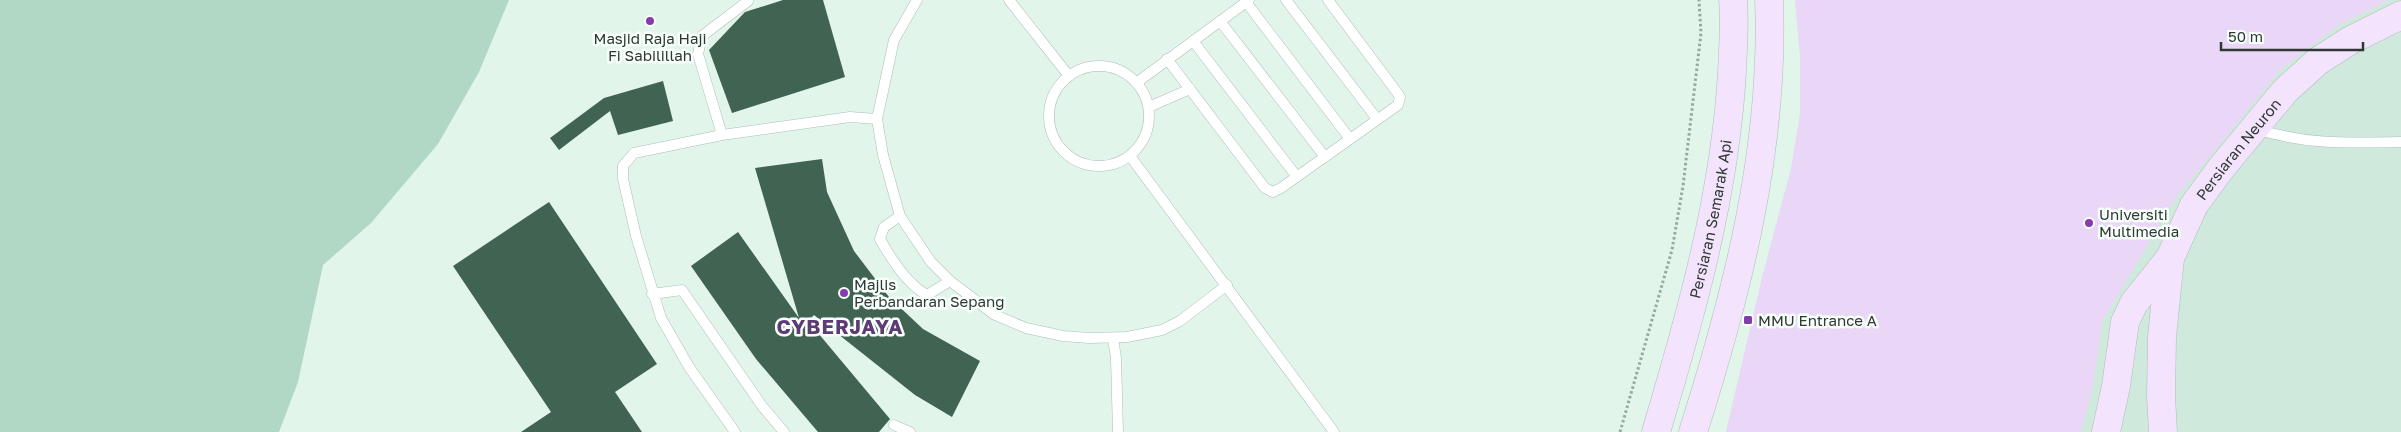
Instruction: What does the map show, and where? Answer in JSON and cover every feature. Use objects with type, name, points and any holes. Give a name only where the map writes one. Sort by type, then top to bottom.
[{"type":"main road","name":"Persiaran Semarak Api","points":[[1656,432],[1710,236],[1725,145],[1730,97],[1734,0]]},
{"type":"main road","points":[[1693,432],[1721,342],[1753,197],[1765,107],[1769,0]]},
{"type":"main road","name":"Persiaran Neuron","points":[[2163,432],[2161,396],[2162,337],[2170,258],[2194,205],[2222,167],[2285,91],[2318,61],[2351,40],[2401,15]]},
{"type":"main road","points":[[2106,432],[2116,386],[2125,322],[2134,303],[2170,258]]},
{"type":"main road","points":[[2122,342],[2142,333],[2154,333],[2162,337]]},
{"type":"lane","points":[[917,0],[894,40],[877,119],[883,155],[900,216],[932,262],[950,282],[995,315],[1026,328],[1063,336],[1114,338],[1162,330],[1180,321],[1227,285]]},
{"type":"lane","points":[[1009,0],[1069,76]]},
{"type":"lane","points":[[1286,0],[1377,120]]},
{"type":"lane","points":[[1167,59],[1265,188],[1273,192],[1398,105],[1400,97],[1328,0]]},
{"type":"lane","points":[[722,135],[698,54],[702,36],[748,1]]},
{"type":"lane","points":[[1136,82],[1248,1],[1350,139]]},
{"type":"lane","points":[[1220,21],[1325,157]]},
{"type":"lane","points":[[1193,41],[1297,177]]},
{"type":"lane","points":[[1092,66],[1104,66],[1116,69],[1136,82],[1144,94],[1149,107],[1149,121],[1146,134],[1140,146],[1130,156],[1114,164],[1097,166],[1080,162],[1065,153],[1055,139],[1050,122],[1051,105],[1057,88],[1069,76],[1092,66]]},
{"type":"lane","points":[[1149,107],[1190,89]]},
{"type":"lane","points":[[735,432],[689,367],[661,318],[652,294],[636,236],[623,179],[623,166],[634,153],[722,135],[850,117],[877,119]]},
{"type":"lane","points":[[2254,129],[2288,139],[2325,143],[2401,142]]},
{"type":"lane","points":[[1130,156],[1334,432]]},
{"type":"lane","points":[[900,216],[884,227],[880,239],[906,276],[920,291],[927,295],[950,282]]},
{"type":"lane","points":[[652,294],[682,290],[762,406],[784,432]]},
{"type":"lane","points":[[1114,338],[1118,432]]},
{"type":"lane","points":[[894,425],[910,432]]},
{"type":"path","points":[[1620,432],[1672,250],[1680,204],[1701,33],[1699,0]]},
{"type":"shaded area","points":[[0,0],[509,0],[479,72],[438,144],[371,223],[323,265],[298,382],[279,432],[0,432]]},
{"type":"shaded area","name":"Universiti Multimedia","points":[[1795,0],[2401,0],[2401,432],[1726,432],[1762,278],[1791,169],[1800,114],[1800,55]]},
{"type":"shaded area","name":"Universiti Multimedia","points":[[1795,0],[2389,0],[2339,25],[2281,69],[2174,200],[2102,322],[2093,385],[2081,432],[1726,432],[1762,278],[1791,169],[1800,114],[1800,55]]},
{"type":"building","points":[[783,0],[823,0],[845,77],[732,113],[709,50],[745,12]]},
{"type":"building","points":[[663,81],[673,121],[618,135],[610,111],[559,150],[550,138],[604,98]]},
{"type":"building","name":"Majlis Perbandaran Sepang","points":[[822,159],[827,192],[854,251],[889,297],[923,329],[980,361],[952,417],[915,395],[814,315],[808,321],[890,419],[879,432],[818,432],[756,359],[691,266],[738,232],[799,318],[755,168]]},
{"type":"building","points":[[549,202],[657,364],[615,392],[642,432],[521,432],[551,412],[453,266]]},
{"type":"place","name":"Masjid Raja Haji Fi Sabilillah","points":[[650,21]]},
{"type":"place","name":"Universiti Multimedia","points":[[2089,223]]},
{"type":"place","name":"Majlis Perbandaran Sepang","points":[[844,293]]},
{"type":"place","name":"MMU Entrance A","points":[[1748,320]]},
{"type":"district","name":"CYBERJAYA","points":[[840,326]]}]
